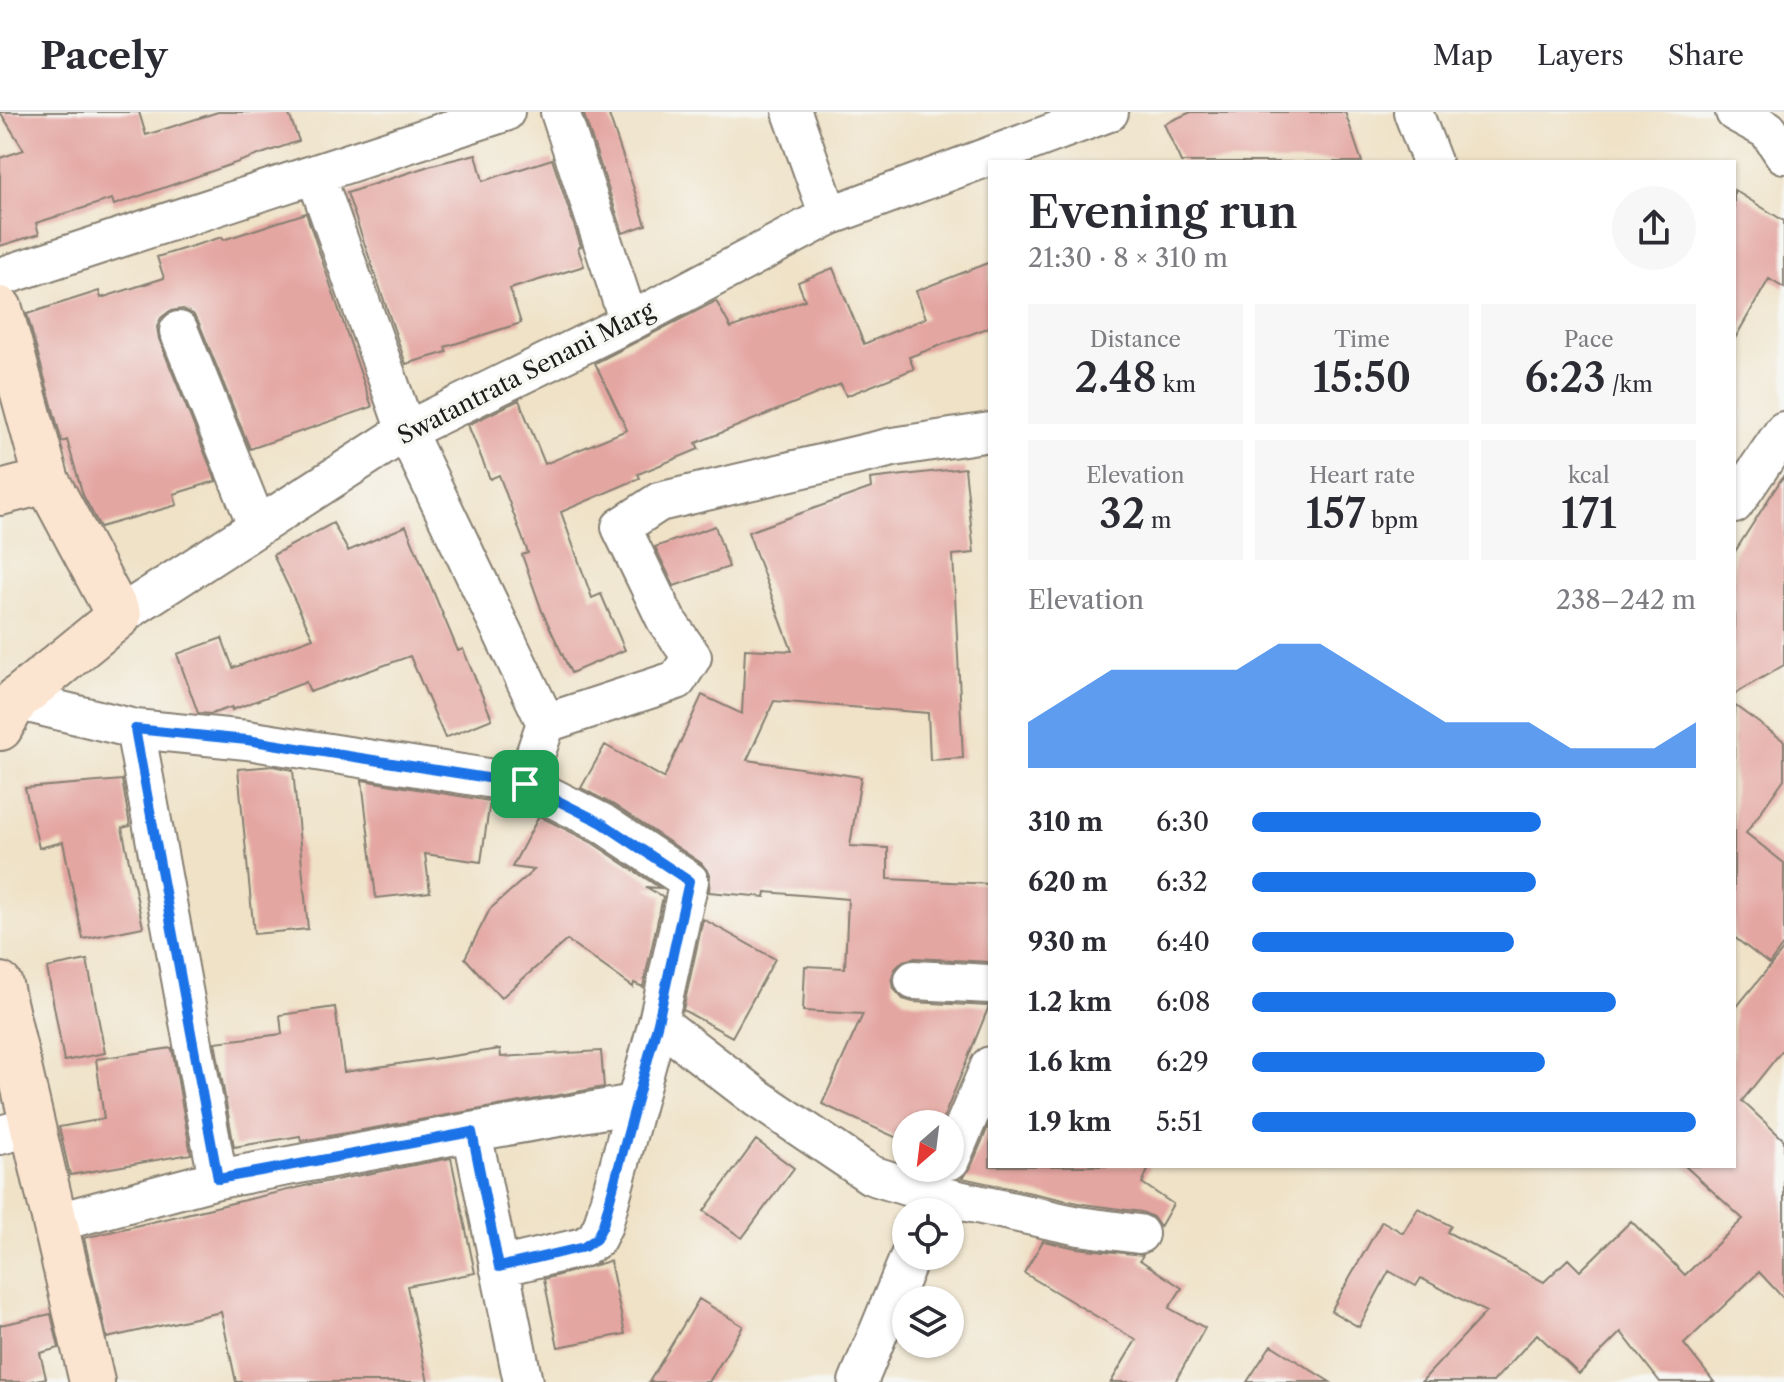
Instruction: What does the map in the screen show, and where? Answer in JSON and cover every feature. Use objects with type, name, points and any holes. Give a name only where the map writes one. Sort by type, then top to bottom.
[{"type":"street","points":[[0,277],[505,112]]},
{"type":"street","points":[[560,112],[629,322]]},
{"type":"street","points":[[792,112],[829,216]]},
{"type":"street","name":"Swatantrata Senani Marg","points":[[1016,160],[1063,146],[1109,112]]},
{"type":"street","points":[[1413,112],[1431,160]]},
{"type":"street","points":[[1735,112],[1768,130],[1784,154]]},
{"type":"street","name":"Swatantrata Senani Marg","points":[[8,714],[119,616],[406,431],[629,322],[829,216],[988,168]]},
{"type":"street","points":[[316,176],[406,431],[546,723],[525,784]]},
{"type":"street","points":[[0,309],[47,481],[119,616]]},
{"type":"street","points":[[179,331],[257,525]]},
{"type":"street","points":[[1736,501],[1784,431]]},
{"type":"street","points":[[546,723],[677,680],[692,657],[666,620],[621,527],[634,518],[659,502],[893,447],[988,432]]},
{"type":"street","points":[[0,493],[47,481]]},
{"type":"street","points":[[8,714],[247,740],[525,784],[602,823],[689,881],[658,1022],[603,1225],[596,1239],[584,1247],[499,1267]]},
{"type":"street","points":[[135,729],[218,1179]]},
{"type":"street","points":[[914,980],[988,984]]},
{"type":"street","points":[[0,985],[16,1131],[57,1222],[92,1382]]},
{"type":"street","points":[[658,1022],[757,1098],[871,1175],[1079,1226],[1139,1234]]},
{"type":"street","points":[[964,1127],[988,1071]]},
{"type":"street","points":[[57,1222],[218,1179],[634,1104]]},
{"type":"street","points":[[472,1132],[523,1382]]},
{"type":"street","points":[[858,1382],[904,1270]]},
{"type":"building","points":[[0,112],[139,112],[146,135],[218,112],[288,112],[299,141],[114,205],[112,199],[36,223],[39,234],[0,246],[0,158],[24,150]]},
{"type":"building","points":[[583,112],[608,112],[646,225],[623,233]]},
{"type":"building","points":[[1191,112],[1345,112],[1361,160],[1180,160],[1164,124]]},
{"type":"building","points":[[476,154],[483,181],[552,159],[581,246],[578,248],[584,266],[510,289],[521,323],[445,347],[447,352],[406,364],[347,193]]},
{"type":"building","points":[[1736,191],[1784,221],[1784,288],[1769,279],[1736,337]]},
{"type":"building","points":[[306,213],[372,407],[250,449],[199,323],[193,314],[183,309],[170,311],[161,318],[157,327],[159,339],[216,481],[174,494],[177,505],[100,527],[83,495],[67,440],[62,442],[27,314],[99,291],[101,298],[164,278],[157,257]]},
{"type":"building","points":[[988,263],[988,328],[909,357],[914,369],[846,396],[841,384],[696,443],[699,449],[638,474],[640,478],[561,512],[592,598],[601,594],[625,650],[571,673],[542,611],[522,555],[528,553],[499,475],[490,479],[468,425],[519,400],[545,464],[627,430],[595,363],[716,301],[731,328],[805,300],[798,282],[833,268],[864,344],[926,318],[916,291]]},
{"type":"building","points":[[965,468],[974,553],[953,555],[963,758],[930,760],[928,713],[774,701],[747,760],[861,777],[850,846],[888,848],[888,879],[988,884],[988,962],[915,958],[903,961],[895,969],[892,978],[894,989],[903,999],[988,1006],[988,1008],[947,1110],[892,1110],[892,1136],[822,1104],[863,1014],[803,1011],[805,966],[845,968],[848,899],[766,892],[765,897],[709,892],[710,874],[701,863],[614,805],[581,788],[605,745],[664,778],[702,695],[742,714],[745,649],[792,651],[748,532],[871,488],[870,479]]},
{"type":"building","points":[[1784,475],[1784,665],[1736,693],[1736,550]]},
{"type":"building","points":[[333,523],[348,551],[406,526],[458,651],[463,649],[492,719],[445,738],[410,656],[310,692],[306,682],[232,710],[232,707],[211,714],[198,713],[177,654],[222,638],[233,668],[313,638],[273,555]]},
{"type":"building","points":[[715,526],[729,567],[674,586],[655,547]]},
{"type":"building","points":[[1736,706],[1784,741],[1784,779],[1746,833],[1784,863],[1784,944],[1769,964],[1736,939]]},
{"type":"building","points":[[273,766],[293,770],[308,929],[254,934],[238,769]]},
{"type":"building","points":[[122,780],[130,826],[122,828],[143,927],[83,939],[63,842],[39,848],[25,788]]},
{"type":"building","points":[[362,780],[490,801],[481,862],[425,854],[430,892],[376,898]]},
{"type":"building","points":[[539,816],[591,842],[660,888],[646,887],[663,897],[643,987],[634,983],[633,987],[567,940],[501,998],[465,958],[490,909],[534,870],[512,867]]},
{"type":"building","points":[[703,919],[775,959],[732,1037],[683,1010]]},
{"type":"building","points":[[1784,949],[1784,1048],[1742,1101],[1784,1140],[1784,1299],[1759,1272],[1684,1344],[1714,1382],[1660,1382],[1621,1332],[1579,1374],[1537,1334],[1493,1382],[1421,1382],[1486,1312],[1421,1278],[1416,1286],[1389,1271],[1359,1327],[1331,1311],[1382,1221],[1403,1233],[1418,1208],[1451,1226],[1447,1232],[1544,1282],[1568,1259],[1580,1271],[1631,1221],[1685,1275],[1743,1219],[1687,1168],[1736,1168],[1736,1008]]},
{"type":"building","points":[[87,960],[105,1053],[64,1061],[47,968]]},
{"type":"building","points":[[335,1007],[344,1072],[500,1049],[501,1057],[601,1051],[604,1087],[301,1141],[300,1136],[234,1147],[215,1042],[282,1034],[280,1015]]},
{"type":"building","points":[[172,1048],[191,1154],[70,1175],[59,1127],[104,1119],[96,1059]]},
{"type":"building","points":[[988,1127],[988,1168],[1149,1168],[1142,1183],[1173,1204],[1160,1227],[1153,1217],[1142,1212],[1083,1204],[964,1178],[970,1169]]},
{"type":"building","points":[[756,1140],[794,1168],[742,1238],[704,1211]]},
{"type":"building","points":[[451,1158],[475,1273],[407,1286],[428,1382],[236,1382],[221,1312],[107,1338],[84,1238],[309,1185]]},
{"type":"building","points":[[1043,1241],[1143,1255],[1140,1260],[1182,1288],[1169,1308],[1205,1328],[1175,1382],[1111,1382],[1136,1340],[1024,1273]]},
{"type":"building","points":[[610,1261],[625,1334],[558,1347],[544,1279]]},
{"type":"building","points":[[699,1299],[743,1326],[709,1382],[649,1382]]},
{"type":"building","points":[[51,1314],[59,1348],[40,1353],[46,1378],[0,1382],[0,1325]]},
{"type":"building","points":[[1271,1345],[1330,1382],[1247,1382]]},
{"type":"route","points":[[135,729],[247,740],[525,784],[602,823],[689,881],[658,1022],[603,1225],[596,1239],[584,1247],[499,1267],[472,1132],[218,1179],[135,729]]}]
